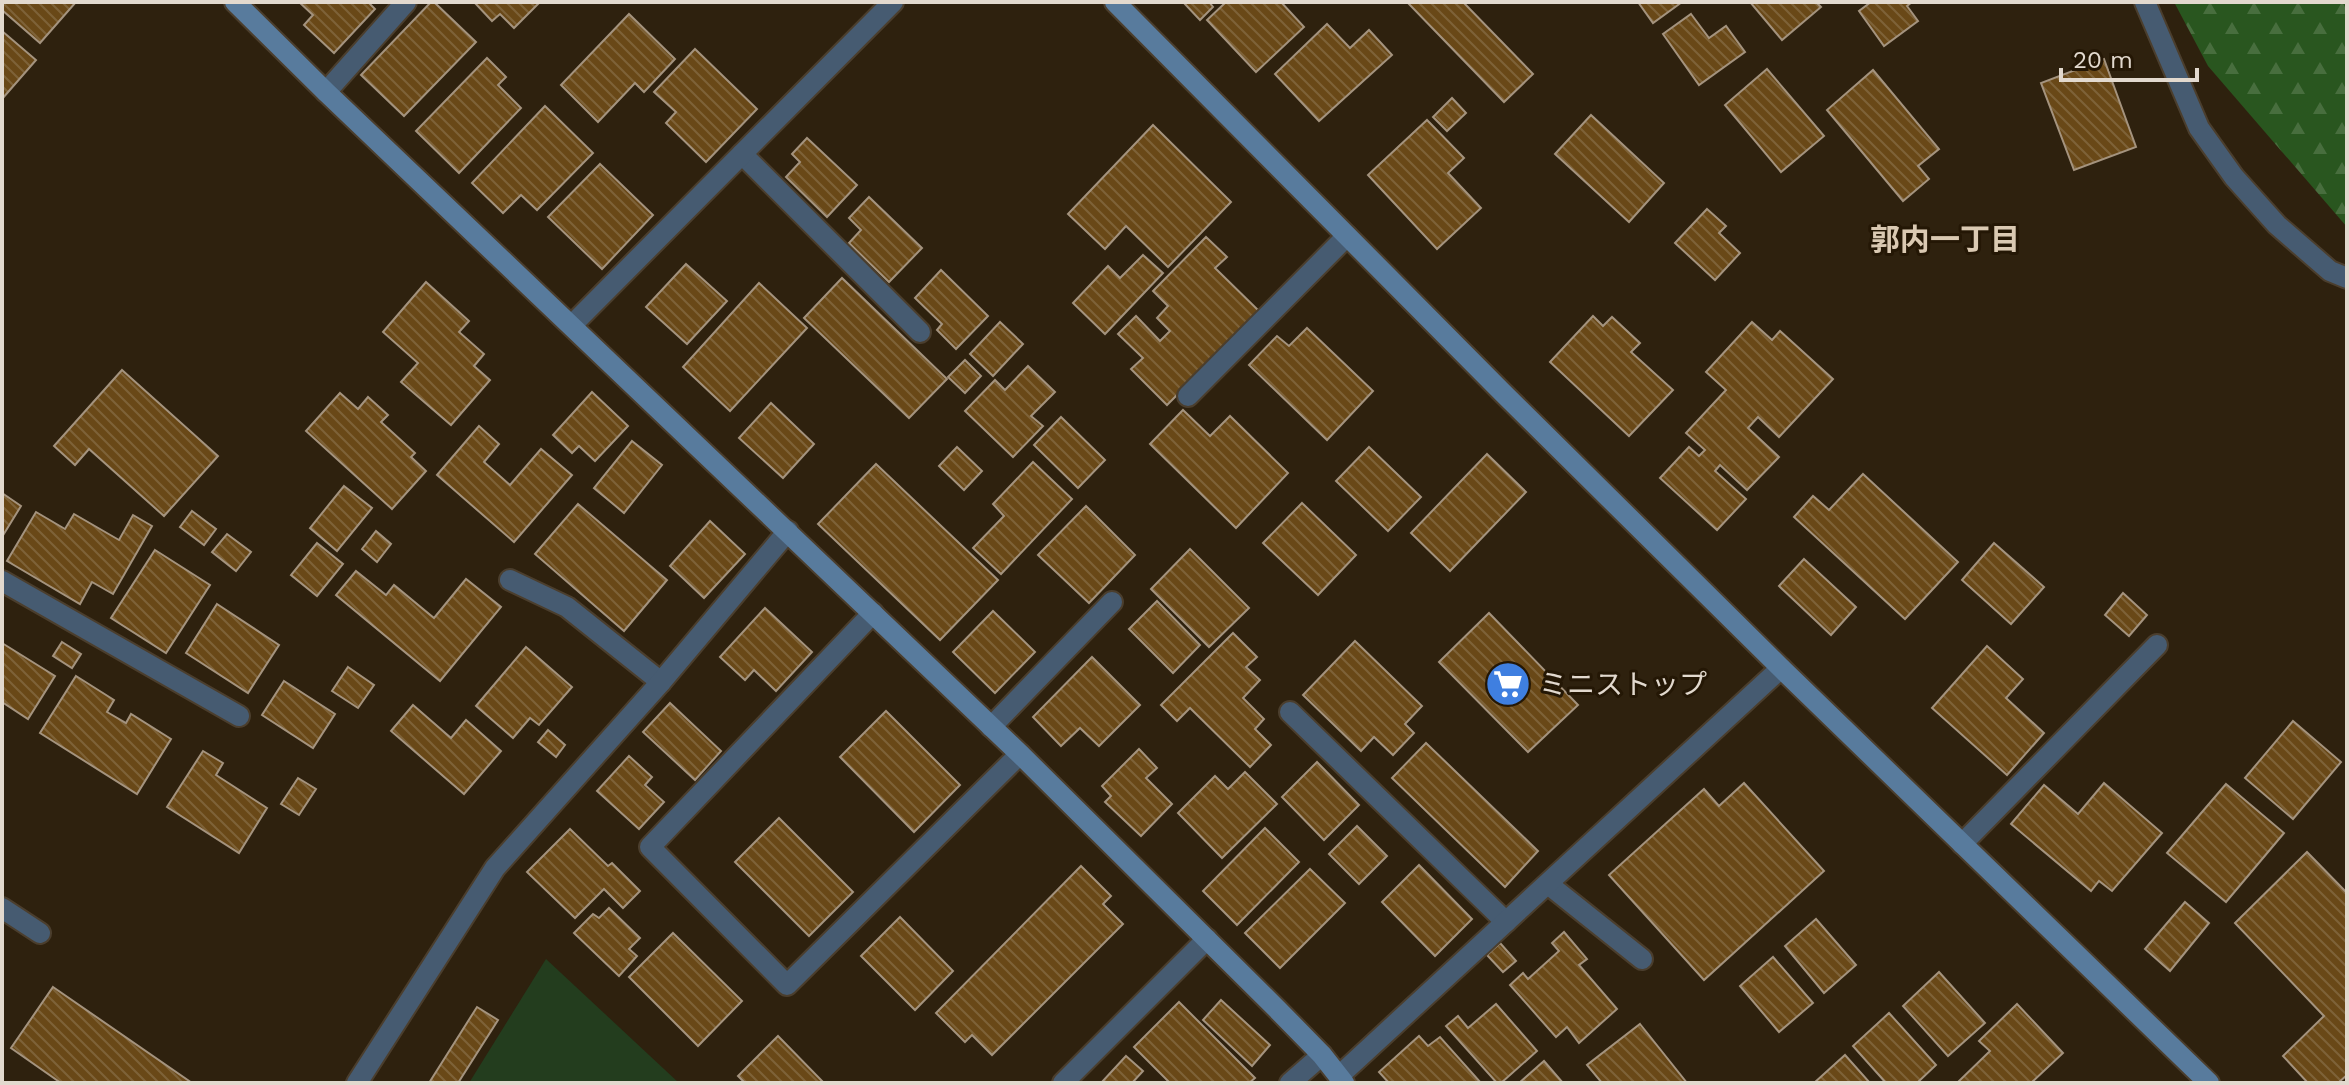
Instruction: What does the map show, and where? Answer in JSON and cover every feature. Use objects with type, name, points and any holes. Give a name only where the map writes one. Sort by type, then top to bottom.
[{"type":"street","points":[[235,2],[1020,754],[1322,1055],[1342,1080],[1506,922],[1781,668]]},
{"type":"street","points":[[326,92],[406,2]]},
{"type":"street","points":[[572,325],[893,2]]},
{"type":"street","points":[[1115,2],[1781,668],[2209,1083]]},
{"type":"street","points":[[2145,2],[2199,128],[2234,177],[2277,225],[2330,271],[2347,278]]},
{"type":"street","points":[[742,154],[920,332]]},
{"type":"street","points":[[1188,396],[1347,236]]},
{"type":"street","points":[[357,1083],[495,868],[661,682],[788,531]]},
{"type":"street","points":[[510,580],[567,607],[661,682]]},
{"type":"street","points":[[2,581],[239,716]]},
{"type":"street","points":[[991,727],[1112,602]]},
{"type":"street","points":[[873,613],[650,847],[787,985],[1020,754]]},
{"type":"street","points":[[1962,844],[2157,645]]},
{"type":"street","points":[[1290,712],[1506,922]]},
{"type":"street","points":[[1548,884],[1642,959]]},
{"type":"street","points":[[2,908],[40,933]]},
{"type":"street","points":[[1063,1083],[1207,939]]},
{"type":"street","points":[[1290,1083],[1322,1055]]},
{"type":"green space","points":[[2174,2],[2347,2],[2347,227],[2208,66]]},
{"type":"green space","points":[[546,959],[679,1083],[469,1083]]},
{"type":"building","points":[[2,2],[76,2],[40,43],[2,10]]},
{"type":"building","points":[[299,2],[368,2],[375,9],[334,53],[304,25],[313,15]]},
{"type":"building","points":[[431,2],[476,42],[404,116],[361,75]]},
{"type":"building","points":[[474,2],[540,2],[514,28],[500,14],[492,21]]},
{"type":"building","points":[[1183,2],[1209,2],[1213,7],[1200,20]]},
{"type":"building","points":[[1226,2],[1281,2],[1304,27],[1256,72],[1207,20]]},
{"type":"building","points":[[1407,2],[1463,2],[1533,74],[1504,102]]},
{"type":"building","points":[[1638,2],[1682,2],[1653,23]]},
{"type":"building","points":[[1750,2],[1816,2],[1821,7],[1782,40]]},
{"type":"building","points":[[1871,2],[1912,2],[1907,6],[1918,21],[1884,46],[1859,11]]},
{"type":"building","points":[[629,14],[675,59],[644,92],[635,83],[598,122],[561,85]]},
{"type":"building","points":[[1691,14],[1709,38],[1726,26],[1745,52],[1699,85],[1663,34]]},
{"type":"building","points":[[1327,24],[1350,48],[1369,30],[1392,55],[1319,121],[1275,74]]},
{"type":"building","points":[[2,31],[36,60],[2,99]]},
{"type":"building","points":[[695,49],[757,109],[706,162],[666,123],[676,112],[654,92]]},
{"type":"building","points":[[487,58],[506,77],[498,85],[521,108],[459,173],[416,131]]},
{"type":"building","points":[[2104,59],[2136,147],[2074,170],[2041,83]]},
{"type":"building","points":[[1767,69],[1824,136],[1781,172],[1725,105]]},
{"type":"building","points":[[1873,70],[1939,149],[1918,166],[1929,179],[1903,201],[1827,110]]},
{"type":"building","points":[[1452,98],[1466,113],[1447,131],[1433,117]]},
{"type":"building","points":[[545,106],[593,153],[537,210],[521,195],[503,213],[472,183]]},
{"type":"building","points":[[1591,115],[1664,183],[1629,222],[1555,154]]},
{"type":"building","points":[[1427,120],[1464,158],[1448,173],[1481,208],[1437,249],[1368,175]]},
{"type":"building","points":[[1153,125],[1231,202],[1168,267],[1126,226],[1105,249],[1068,214]]},
{"type":"building","points":[[807,138],[857,185],[827,217],[786,177],[800,162],[792,154]]},
{"type":"building","points":[[600,164],[653,215],[602,269],[548,217]]},
{"type":"building","points":[[869,197],[922,248],[889,282],[849,243],[861,230],[849,218]]},
{"type":"building","points":[[1707,209],[1726,226],[1719,233],[1740,253],[1715,280],[1675,243]]},
{"type":"building","points":[[1206,237],[1227,257],[1215,268],[1260,312],[1167,405],[1131,369],[1143,358],[1118,334],[1136,316],[1160,341],[1170,331],[1157,318],[1168,306],[1153,291]]},
{"type":"building","points":[[1143,255],[1163,273],[1105,334],[1073,303],[1108,266],[1120,278]]},
{"type":"building","points":[[686,264],[727,301],[687,344],[646,307]]},
{"type":"building","points":[[941,270],[988,316],[956,349],[937,330],[942,324],[915,298]]},
{"type":"building","points":[[842,278],[947,379],[909,418],[804,318]]},
{"type":"building","points":[[426,282],[469,321],[459,332],[484,354],[474,366],[490,380],[451,425],[401,382],[418,363],[383,332]]},
{"type":"building","points":[[759,283],[807,328],[730,411],[683,367]]},
{"type":"building","points":[[1593,316],[1603,326],[1612,317],[1640,343],[1631,352],[1673,390],[1629,436],[1550,362]]},
{"type":"building","points":[[1000,322],[1023,344],[993,376],[970,354]]},
{"type":"building","points":[[1752,322],[1772,340],[1780,331],[1833,379],[1779,437],[1758,417],[1748,428],[1779,457],[1747,490],[1720,465],[1715,471],[1746,499],[1717,530],[1660,478],[1689,447],[1699,456],[1705,450],[1686,433],[1726,390],[1706,372]]},
{"type":"building","points":[[1307,328],[1373,391],[1327,440],[1249,365],[1277,336],[1289,346]]},
{"type":"building","points":[[965,360],[981,376],[965,393],[948,377]]},
{"type":"building","points":[[1028,366],[1055,392],[1031,416],[1043,426],[1013,457],[965,411],[995,380],[1005,390]]},
{"type":"building","points":[[122,370],[218,456],[164,516],[89,449],[75,465],[54,446]]},
{"type":"building","points":[[592,392],[628,426],[595,461],[579,446],[572,453],[553,435]]},
{"type":"building","points":[[340,393],[358,409],[368,397],[388,415],[381,422],[415,453],[411,457],[426,471],[392,509],[306,431]]},
{"type":"building","points":[[771,403],[814,444],[783,478],[739,438]]},
{"type":"building","points":[[1183,410],[1210,436],[1230,416],[1288,473],[1236,528],[1150,444]]},
{"type":"building","points":[[1061,417],[1105,460],[1078,488],[1034,445]]},
{"type":"building","points":[[479,426],[499,444],[484,462],[510,485],[541,449],[572,475],[514,542],[437,475]]},
{"type":"building","points":[[632,441],[662,465],[624,513],[594,488]]},
{"type":"building","points":[[957,447],[982,471],[964,490],[939,466]]},
{"type":"building","points":[[1369,447],[1421,497],[1388,531],[1336,481]]},
{"type":"building","points":[[1487,454],[1526,492],[1450,571],[1411,533]]},
{"type":"building","points":[[1033,462],[1072,499],[1001,574],[973,548],[1004,516],[993,504]]},
{"type":"building","points":[[876,464],[998,580],[940,640],[818,524]]},
{"type":"building","points":[[1863,474],[1958,562],[1905,619],[1794,517],[1813,496],[1829,510]]},
{"type":"building","points":[[344,486],[372,508],[337,551],[310,528]]},
{"type":"building","points":[[2,493],[21,506],[2,537]]},
{"type":"building","points":[[1302,503],[1356,555],[1318,595],[1263,543]]},
{"type":"building","points":[[578,504],[667,580],[624,631],[535,554]]},
{"type":"building","points":[[1086,506],[1135,555],[1089,603],[1038,555]]},
{"type":"building","points":[[192,511],[216,529],[204,545],[180,527]]},
{"type":"building","points":[[36,512],[65,529],[74,514],[119,540],[133,515],[152,526],[113,594],[92,582],[80,604],[7,561]]},
{"type":"building","points":[[710,521],[745,554],[704,598],[670,566]]},
{"type":"building","points":[[376,531],[391,544],[377,562],[362,549]]},
{"type":"building","points":[[227,534],[251,552],[236,571],[212,552]]},
{"type":"building","points":[[317,543],[343,564],[317,596],[291,575]]},
{"type":"building","points":[[1994,543],[2044,587],[2011,624],[1962,580]]},
{"type":"building","points":[[1190,549],[1249,608],[1209,647],[1151,589]]},
{"type":"building","points":[[155,550],[210,585],[166,653],[111,618]]},
{"type":"building","points":[[1804,559],[1856,607],[1831,635],[1779,586]]},
{"type":"building","points":[[356,571],[386,595],[394,585],[434,618],[466,579],[501,607],[440,681],[336,595]]},
{"type":"building","points":[[2123,593],[2147,615],[2129,636],[2105,615]]},
{"type":"building","points":[[1157,601],[1200,645],[1173,673],[1129,629]]},
{"type":"building","points":[[217,604],[279,645],[248,693],[186,653]]},
{"type":"building","points":[[765,608],[812,652],[776,691],[754,670],[745,680],[720,657]]},
{"type":"building","points":[[993,611],[1035,652],[995,693],[953,652]]},
{"type":"building","name":"ミニストップ","points":[[1489,613],[1578,705],[1528,752],[1439,662]]},
{"type":"building","points":[[1233,633],[1257,657],[1246,667],[1260,680],[1243,698],[1264,719],[1255,729],[1271,745],[1250,767],[1190,708],[1177,721],[1161,705]]},
{"type":"building","points":[[1355,641],[1422,706],[1405,724],[1414,733],[1393,755],[1374,737],[1361,751],[1303,695]]},
{"type":"building","points":[[62,642],[81,654],[72,668],[53,656]]},
{"type":"building","points":[[2,643],[55,676],[28,719],[2,702]]},
{"type":"building","points":[[1987,646],[2023,679],[2006,698],[2044,733],[2007,775],[1932,708]]},
{"type":"building","points":[[526,647],[572,687],[539,725],[530,718],[513,738],[476,706]]},
{"type":"building","points":[[1092,657],[1140,705],[1099,746],[1080,728],[1061,746],[1033,717]]},
{"type":"building","points":[[348,667],[374,685],[358,708],[332,691]]},
{"type":"building","points":[[76,676],[114,700],[107,712],[126,723],[131,714],[171,739],[137,794],[40,733]]},
{"type":"building","points":[[284,681],[335,714],[313,748],[262,715]]},
{"type":"building","points":[[670,703],[721,751],[695,780],[643,732]]},
{"type":"building","points":[[413,705],[451,738],[466,720],[501,751],[464,794],[391,731]]},
{"type":"building","points":[[886,711],[960,785],[914,832],[840,757]]},
{"type":"building","points":[[2293,721],[2341,762],[2293,819],[2245,778]]},
{"type":"building","points":[[548,730],[565,745],[556,757],[538,742]]},
{"type":"building","points":[[1426,743],[1538,851],[1505,887],[1392,778]]},
{"type":"building","points":[[1139,749],[1157,768],[1146,778],[1172,804],[1141,836],[1105,802],[1111,796],[1102,786]]},
{"type":"building","points":[[203,751],[223,763],[216,775],[267,808],[239,853],[167,807]]},
{"type":"building","points":[[629,756],[652,777],[645,785],[664,802],[639,829],[597,791]]},
{"type":"building","points":[[1317,762],[1359,805],[1324,840],[1282,797]]},
{"type":"building","points":[[1245,772],[1277,804],[1222,858],[1178,813],[1215,776],[1228,789]]},
{"type":"building","points":[[298,778],[316,789],[299,815],[281,804]]},
{"type":"building","points":[[1744,783],[1824,871],[1704,980],[1609,875],[1704,789],[1719,806]]},
{"type":"building","points":[[2104,783],[2162,833],[2112,891],[2099,881],[2091,891],[2011,824],[2044,785],[2078,814]]},
{"type":"building","points":[[2226,784],[2284,833],[2226,902],[2167,853]]},
{"type":"building","points":[[779,818],[853,892],[809,936],[735,862]]},
{"type":"building","points":[[1357,826],[1387,856],[1359,884],[1329,854]]},
{"type":"building","points":[[1265,828],[1299,862],[1237,925],[1203,891]]},
{"type":"building","points":[[570,829],[608,866],[612,863],[640,891],[623,908],[604,889],[575,918],[527,872]]},
{"type":"building","points":[[2307,852],[2347,893],[2347,1075],[2338,1083],[2308,1083],[2283,1056],[2324,1016],[2235,923]]},
{"type":"building","points":[[1419,865],[1472,919],[1435,956],[1382,902]]},
{"type":"building","points":[[1081,866],[1111,896],[1103,904],[1123,924],[992,1055],[972,1035],[965,1042],[936,1013]]},
{"type":"building","points":[[1310,869],[1345,903],[1280,968],[1245,933]]},
{"type":"building","points":[[2185,902],[2209,923],[2170,971],[2145,949]]},
{"type":"building","points":[[609,908],[640,938],[629,949],[637,956],[619,976],[574,933],[593,914],[599,918]]},
{"type":"building","points":[[900,917],[953,971],[915,1010],[861,956]]},
{"type":"building","points":[[1816,919],[1856,965],[1824,993],[1785,946]]},
{"type":"building","points":[[1564,932],[1587,959],[1579,965],[1617,1009],[1579,1043],[1567,1027],[1556,1037],[1510,985],[1523,973],[1528,979],[1559,951],[1552,943]]},
{"type":"building","points":[[673,933],[742,1001],[698,1046],[629,977]]},
{"type":"building","points":[[1500,943],[1516,961],[1503,972],[1487,955]]},
{"type":"building","points":[[1773,957],[1813,1003],[1779,1032],[1740,986]]},
{"type":"building","points":[[1939,972],[1985,1023],[1948,1056],[1903,1006]]},
{"type":"building","points":[[53,987],[192,1083],[61,1083],[11,1048]]},
{"type":"building","points":[[1221,1000],[1270,1045],[1252,1066],[1203,1020]]},
{"type":"building","points":[[1179,1002],[1255,1078],[1249,1083],[1170,1083],[1134,1047]]},
{"type":"building","points":[[1496,1004],[1537,1051],[1501,1083],[1497,1083],[1446,1026],[1458,1016],[1468,1028]]},
{"type":"building","points":[[2017,1004],[2063,1053],[2031,1083],[1957,1083],[1990,1051],[1979,1041]]},
{"type":"building","points":[[477,1007],[498,1020],[458,1083],[429,1083]]},
{"type":"building","points":[[1889,1013],[1936,1065],[1917,1083],[1886,1083],[1853,1046]]},
{"type":"building","points":[[1640,1024],[1687,1083],[1602,1083],[1587,1065]]},
{"type":"building","points":[[778,1036],[824,1083],[745,1083],[738,1076]]},
{"type":"building","points":[[1419,1036],[1428,1046],[1440,1037],[1481,1083],[1389,1083],[1379,1072]]},
{"type":"building","points":[[1845,1055],[1870,1083],[1814,1083]]},
{"type":"building","points":[[1126,1056],[1143,1071],[1132,1083],[1101,1083]]},
{"type":"building","points":[[1544,1061],[1563,1083],[1519,1083]]},
{"type":"place","name":"ミニストップ","points":[[1508,684]]},
{"type":"district","name":"郭内一丁目","points":[[1945,240]]}]
